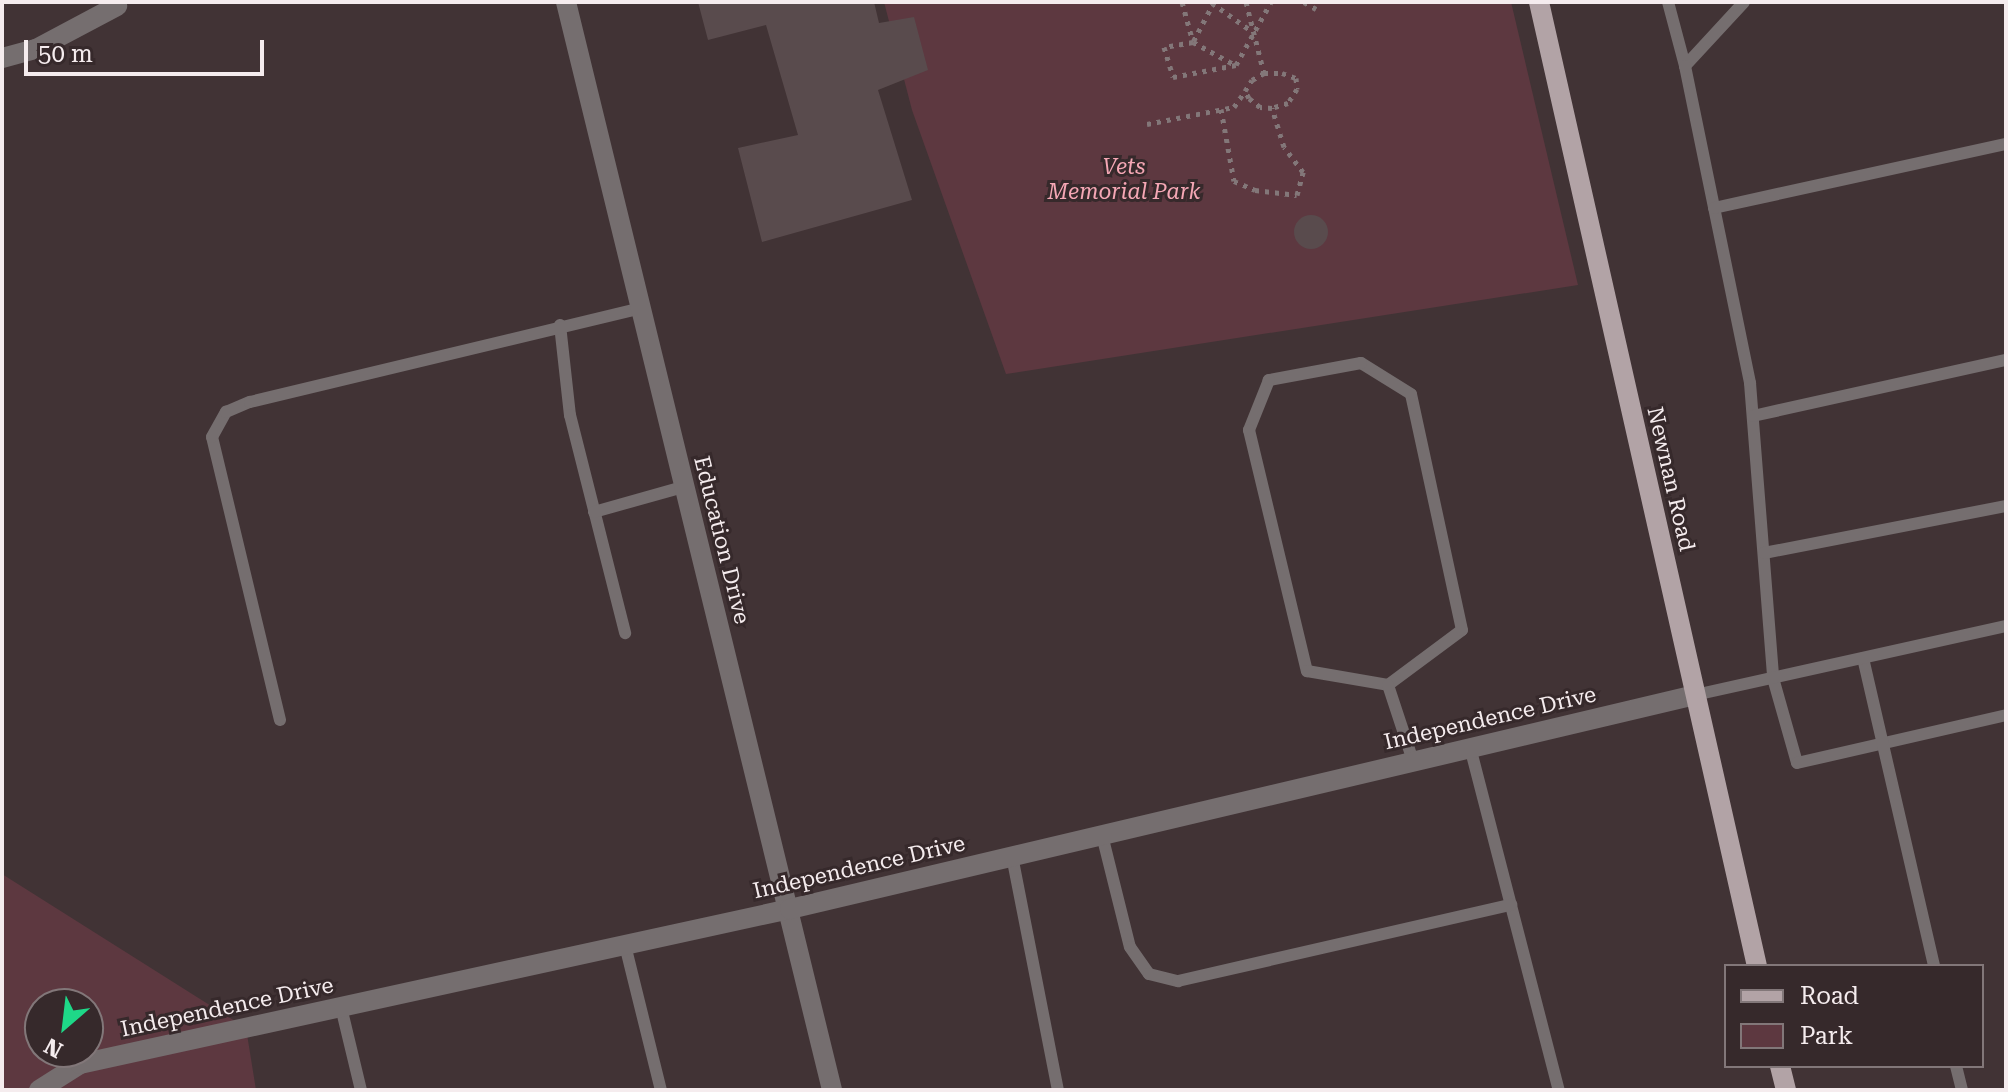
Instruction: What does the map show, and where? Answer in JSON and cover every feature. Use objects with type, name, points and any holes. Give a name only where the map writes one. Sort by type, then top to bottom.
[{"type":"main road","name":"Newnan Road","points":[[1539,2],[1757,964]]},
{"type":"main road","points":[[1780,1068],[1786,1090]]},
{"type":"street","name":"Education Drive","points":[[566,2],[638,309],[790,909],[832,1090]]},
{"type":"street","points":[[2,58],[36,49],[117,6]]},
{"type":"street","name":"Independence Drive","points":[[39,1090],[80,1064],[790,909],[1695,695]]},
{"type":"lane","points":[[1668,2],[1685,66],[1750,383],[1773,678],[1797,763],[2006,715]]},
{"type":"lane","points":[[1685,66],[1744,2]]},
{"type":"lane","points":[[1714,208],[2006,144]]},
{"type":"lane","points":[[280,720],[212,437],[226,412],[250,402],[328,386],[560,325],[638,309]]},
{"type":"lane","points":[[560,325],[570,415],[625,633]]},
{"type":"lane","points":[[1753,416],[2006,360]]},
{"type":"lane","points":[[1361,363],[1411,394],[1462,630],[1388,685],[1307,671],[1249,430],[1269,380],[1361,363]]},
{"type":"lane","points":[[594,512],[683,487]]},
{"type":"lane","points":[[1764,553],[2006,506]]},
{"type":"lane","points":[[1695,695],[2006,626]]},
{"type":"lane","points":[[1863,658],[1886,744],[1934,964]]},
{"type":"lane","points":[[1388,685],[1413,761]]},
{"type":"lane","points":[[1470,747],[1559,1090]]},
{"type":"lane","points":[[1102,835],[1130,947],[1149,974],[1178,981],[1511,905]]},
{"type":"lane","points":[[1012,856],[1058,1090]]},
{"type":"lane","points":[[625,945],[661,1090]]},
{"type":"lane","points":[[341,1007],[361,1090]]},
{"type":"lane","points":[[1956,1068],[1962,1090]]},
{"type":"path","points":[[1182,2],[1193,42]]},
{"type":"path","points":[[1246,2],[1264,73]]},
{"type":"path","points":[[1236,65],[1271,2]]},
{"type":"path","points":[[1304,2],[1316,9]]},
{"type":"path","points":[[1193,42],[1213,3],[1254,32]]},
{"type":"path","points":[[1193,42],[1236,65],[1173,77],[1164,47],[1193,42]]},
{"type":"path","points":[[1147,124],[1234,107],[1252,80],[1264,73],[1282,73],[1296,78],[1297,89],[1288,103],[1272,108],[1260,107],[1245,91]]},
{"type":"path","points":[[1221,109],[1234,181],[1255,190],[1297,195],[1303,172],[1284,147],[1272,108]]},
{"type":"green space","name":"Vets Memorial Park","points":[[884,2],[1511,2],[1578,285],[1006,374],[912,110]]},
{"type":"green space","points":[[2,874],[246,1028],[256,1090],[2,1090]]},
{"type":"building","points":[[698,2],[874,2],[879,23],[914,17],[928,70],[878,90],[912,200],[762,242],[738,148],[798,135],[766,25],[708,40]]},
{"type":"building","points":[[1311,215],[1323,220],[1328,232],[1323,244],[1311,249],[1299,244],[1294,232],[1299,220]]}]
